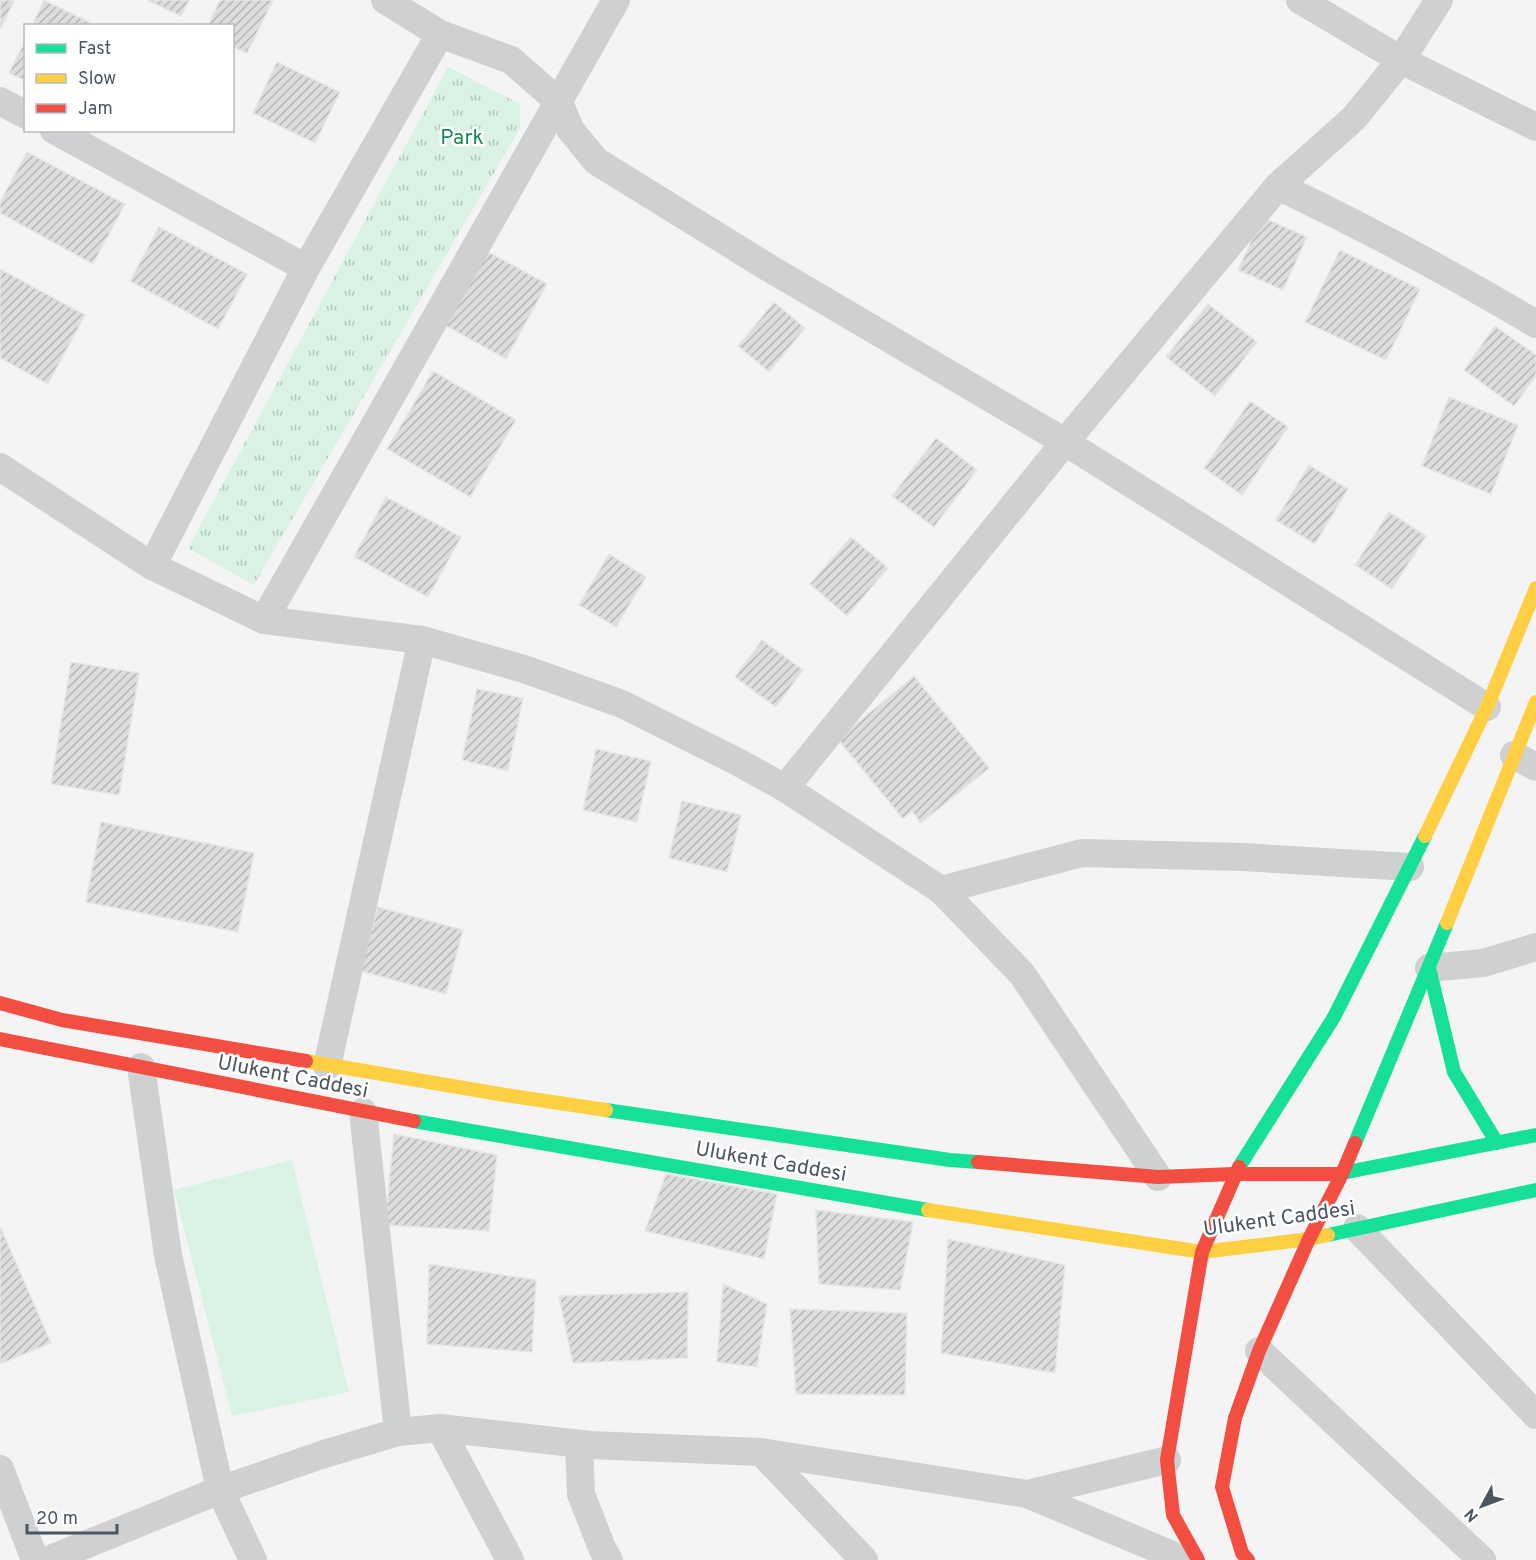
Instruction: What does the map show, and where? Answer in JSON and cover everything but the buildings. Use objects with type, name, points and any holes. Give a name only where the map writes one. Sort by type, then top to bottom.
[{"type":"street","points":[[385,0],[440,34],[510,60],[559,102],[570,129],[596,161],[769,268],[1065,442],[1487,708]]},
{"type":"street","points":[[264,620],[616,0]]},
{"type":"street","points":[[1300,0],[1401,60],[1536,127]]},
{"type":"street","points":[[784,788],[1065,442],[1278,186],[1354,118],[1401,60],[1439,0]]},
{"type":"street","points":[[152,566],[306,268],[440,34]]},
{"type":"street","points":[[0,101],[24,114]]},
{"type":"street","points":[[58,132],[306,268]]},
{"type":"street","points":[[1278,186],[1329,210],[1536,324]]},
{"type":"street","points":[[0,467],[152,566],[264,620],[422,640],[524,669],[622,704],[736,761],[784,788],[942,890],[1022,974],[1158,1177]]},
{"type":"street","points":[[1198,1560],[1173,1515],[1167,1460],[1202,1252],[1234,1174],[1334,1017],[1410,867],[1487,708],[1536,588]]},
{"type":"street","points":[[327,1066],[422,640]]},
{"type":"street","points":[[1248,1560],[1242,1553],[1222,1487],[1234,1418],[1259,1351],[1309,1239],[1342,1174],[1429,968],[1525,761],[1536,702]]},
{"type":"street","points":[[942,890],[1082,853],[1242,857],[1410,867]]},
{"type":"street","points":[[1429,968],[1483,963],[1536,947]]},
{"type":"street","points":[[1429,968],[1454,1072],[1497,1143]]},
{"type":"street","points":[[0,1004],[62,1020],[327,1066],[505,1095],[950,1160],[1158,1177],[1342,1174],[1536,1135]]},
{"type":"street","name":"Ulukent Caddesi","points":[[0,1039],[363,1112],[940,1212],[1202,1252],[1309,1239],[1536,1190]]},
{"type":"street","points":[[141,1067],[168,1255],[220,1490],[253,1560]]},
{"type":"street","points":[[363,1112],[398,1432]]},
{"type":"street","points":[[1356,1228],[1536,1414]]},
{"type":"street","points":[[1259,1351],[1482,1560]]},
{"type":"street","points":[[440,1428],[510,1560]]},
{"type":"street","points":[[48,1560],[86,1553],[220,1490],[398,1432],[440,1428],[579,1444],[761,1452],[1027,1494],[1184,1560]]},
{"type":"street","points":[[579,1444],[581,1494],[609,1560]]},
{"type":"street","points":[[761,1452],[864,1560]]},
{"type":"street","points":[[1027,1494],[1167,1460]]},
{"type":"street","points":[[0,1469],[35,1560]]},
{"type":"green space","name":"Park","points":[[448,67],[520,104],[520,128],[254,585],[188,548]]},
{"type":"green space","points":[[292,1160],[349,1392],[232,1416],[174,1190]]},
{"type":"traffic: fast","points":[[1239,1167],[1334,1017],[1425,836]]},
{"type":"traffic: fast","points":[[1355,1143],[1447,923]]},
{"type":"traffic: fast","points":[[1429,968],[1454,1072],[1497,1143]]},
{"type":"traffic: fast","points":[[606,1110],[950,1160],[978,1162]]},
{"type":"traffic: fast","points":[[414,1121],[928,1210]]},
{"type":"traffic: fast","points":[[1337,1174],[1536,1135]]},
{"type":"traffic: fast","points":[[1328,1235],[1536,1190]]},
{"type":"traffic: slow","points":[[1425,836],[1487,707],[1536,588]]},
{"type":"traffic: slow","points":[[1447,923],[1536,702]]},
{"type":"traffic: slow","points":[[306,1061],[606,1110]]},
{"type":"traffic: slow","points":[[928,1210],[1202,1252],[1328,1235]]},
{"type":"traffic: jam","points":[[0,1003],[62,1020],[306,1061]]},
{"type":"traffic: jam","points":[[0,1039],[414,1121]]},
{"type":"traffic: jam","points":[[1248,1560],[1242,1553],[1222,1487],[1235,1418],[1259,1351],[1355,1143]]},
{"type":"traffic: jam","points":[[978,1162],[1158,1177],[1337,1174]]},
{"type":"traffic: jam","points":[[1198,1560],[1173,1515],[1167,1460],[1202,1252],[1239,1167]]}]
